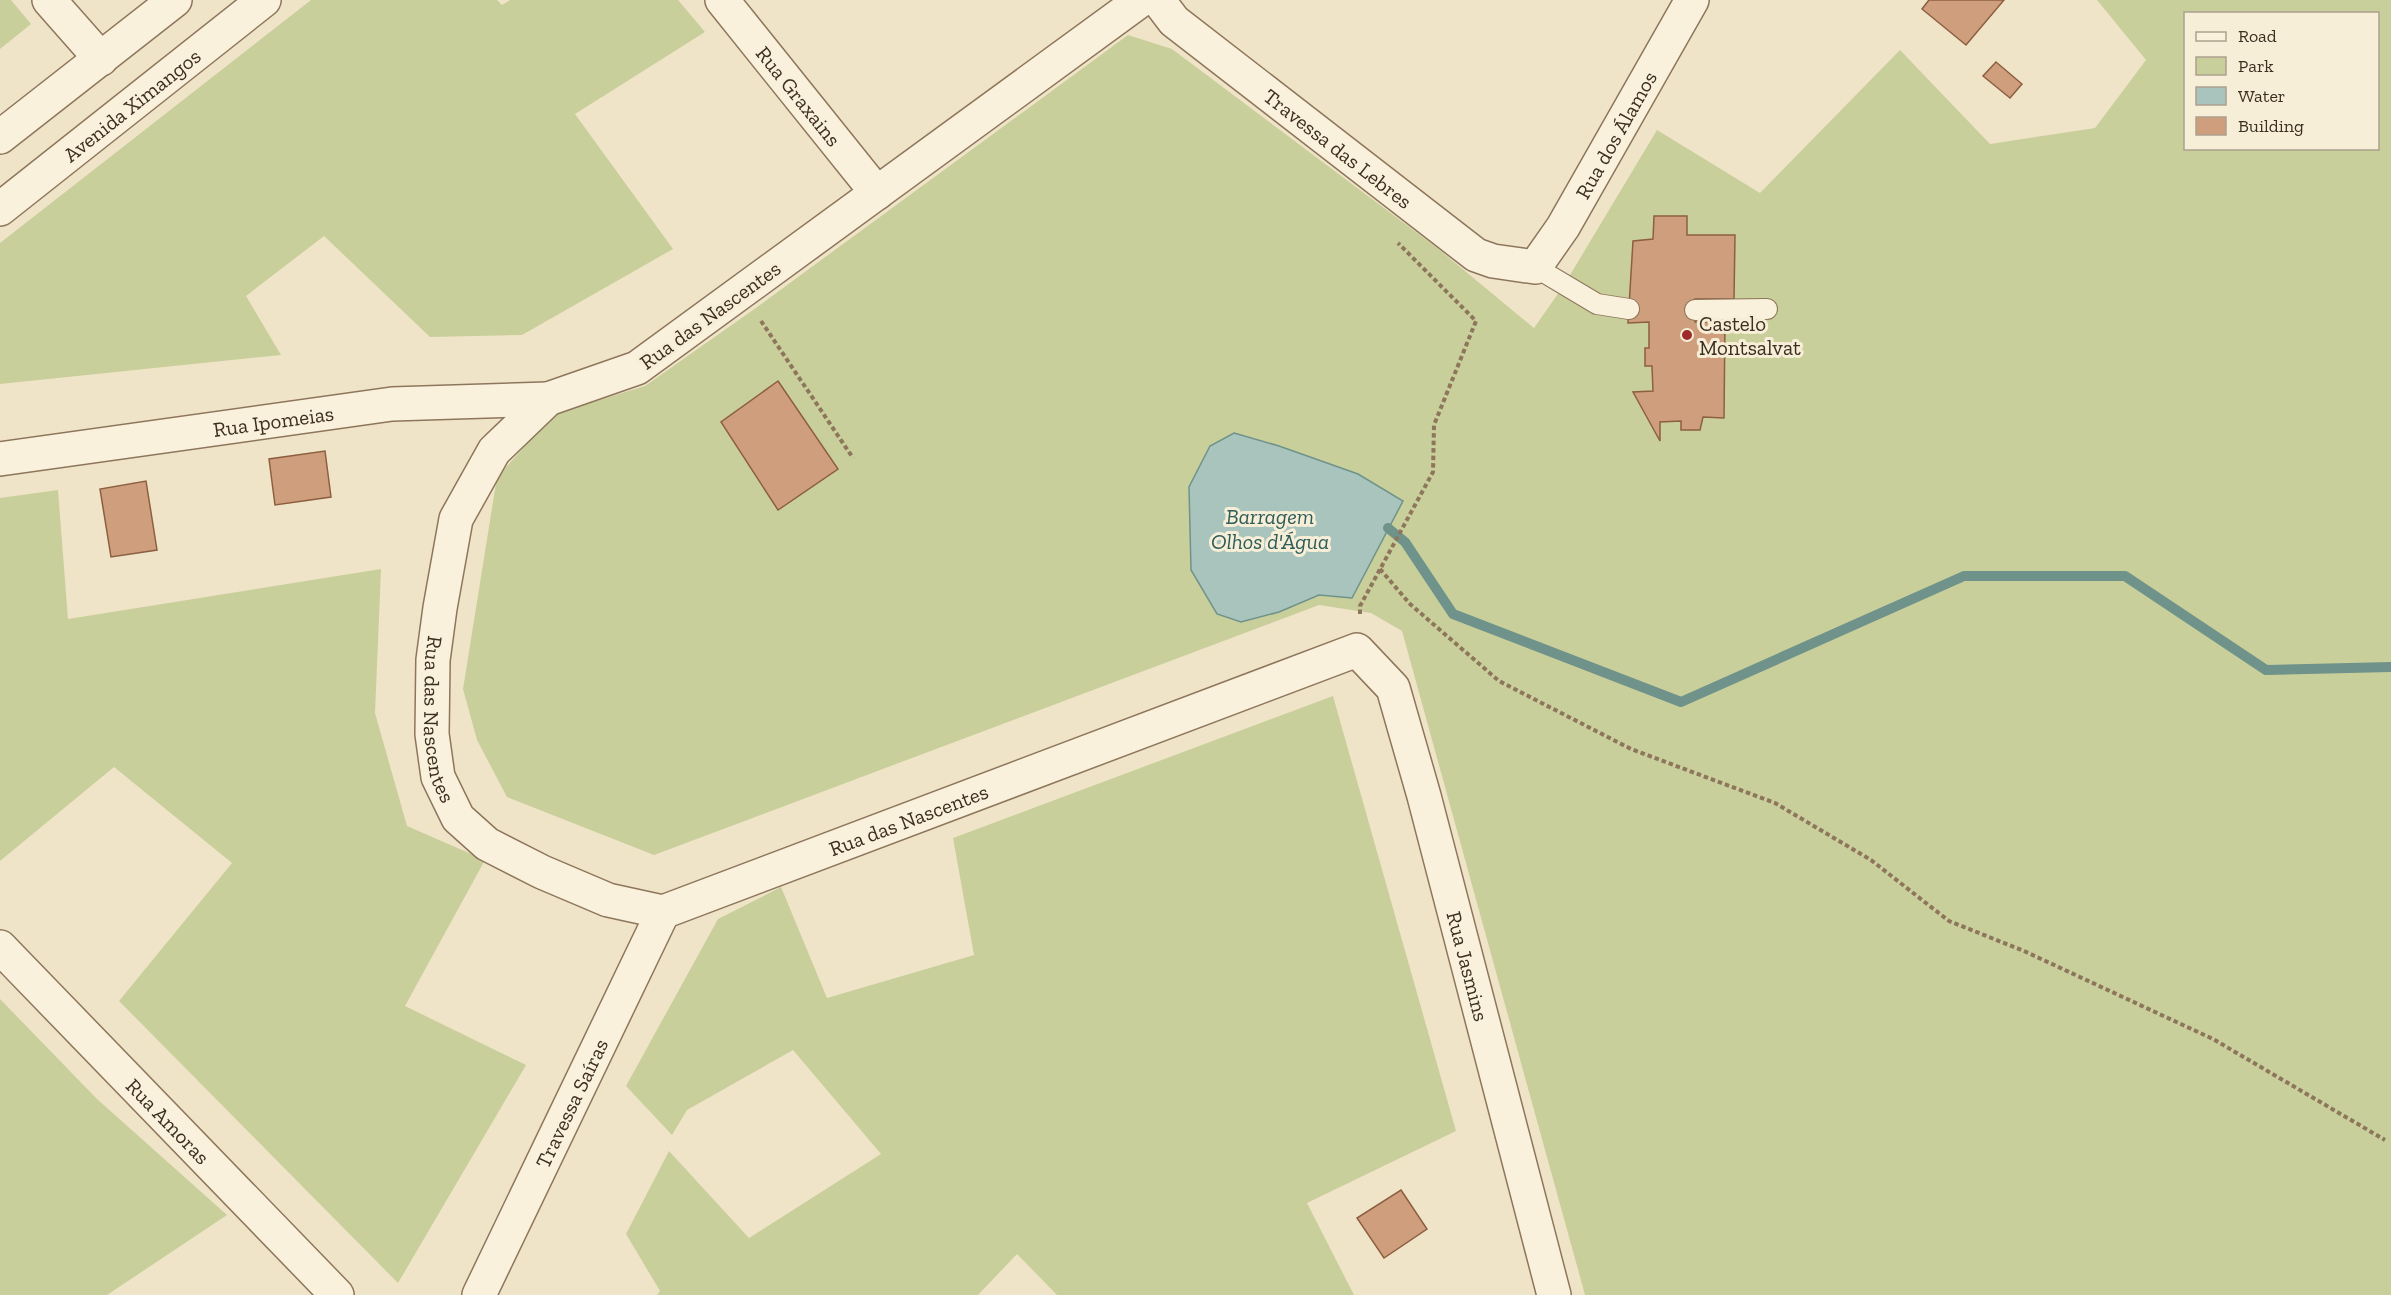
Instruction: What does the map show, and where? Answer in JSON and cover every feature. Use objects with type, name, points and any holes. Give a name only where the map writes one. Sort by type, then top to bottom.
[{"type":"street","points":[[49,0],[101,60]]},
{"type":"street","points":[[0,137],[175,0]]},
{"type":"street","name":"Avenida Ximangos","points":[[0,209],[264,0]]},
{"type":"street","name":"Rua Graxains","points":[[722,0],[877,193]]},
{"type":"street","name":"Rua das Nascentes","points":[[1142,0],[637,368],[548,399],[494,451],[456,519],[440,608],[433,660],[432,734],[438,777],[458,818],[487,844],[542,872],[608,900],[663,912],[1357,650]]},
{"type":"street","name":"Travessa das Lebres","points":[[1158,0],[1174,21],[1476,255],[1493,261],[1535,267]]},
{"type":"street","name":"Rua dos Álamos","points":[[1535,267],[1563,227],[1692,0]]},
{"type":"street","name":"Rua Ipomeias","points":[[0,459],[392,404],[548,399]]},
{"type":"street","name":"Rua Jasmins","points":[[1357,650],[1393,688],[1424,796],[1554,1295]]},
{"type":"street","name":"Travessa Saíras","points":[[479,1295],[663,912]]},
{"type":"street","name":"Rua Amoras","points":[[0,947],[337,1295]]},
{"type":"lane","points":[[1535,267],[1597,304],[1629,309]]},
{"type":"lane","points":[[1695,310],[1767,309]]},
{"type":"path","points":[[1357,650],[1360,606],[1433,472],[1434,425],[1476,321],[1389,234],[1397,195]]},
{"type":"path","points":[[741,293],[853,458]]},
{"type":"path","points":[[1380,568],[1410,604],[1499,681],[1631,749],[1775,803],[1871,860],[1949,921],[2024,951],[2213,1039],[2385,1140]]},
{"type":"green space","points":[[0,0],[11,0],[31,24],[0,49]]},
{"type":"green space","points":[[311,0],[497,0],[502,5],[510,0],[678,0],[705,32],[575,114],[673,249],[522,335],[430,337],[324,236],[246,296],[281,355],[0,384],[0,243]]},
{"type":"green space","points":[[2097,0],[2391,0],[2391,1295],[1585,1295],[1402,631],[1371,613],[1319,605],[654,855],[507,797],[477,740],[463,689],[497,477],[554,414],[645,386],[753,310],[1128,35],[1172,49],[1436,247],[1534,328],[1564,285],[1657,130],[1760,193],[1900,50],[1990,144],[2095,128],[2146,60]],"holes":[[[1403,501],[1352,598],[1319,595],[1279,612],[1241,622]]]},
{"type":"green space","points":[[58,490],[68,619],[381,569],[375,713],[407,826],[485,860],[405,1006],[526,1065],[398,1283],[119,1001],[232,863],[114,767],[0,861],[0,498]]},
{"type":"green space","points":[[1333,696],[1456,1131],[1307,1203],[1354,1295],[1057,1295],[1017,1254],[978,1295],[657,1295],[660,1291],[626,1234],[669,1151],[749,1238],[881,1154],[793,1050],[687,1110],[672,1135],[626,1086],[718,919],[781,887],[827,998],[974,955],[953,838]]},
{"type":"green space","points":[[0,999],[97,1099],[227,1215],[107,1295],[0,1295]]},
{"type":"water","name":"Barragem Olhos d'Água","points":[[1234,433],[1358,474],[1403,501],[1352,598],[1319,595],[1279,612],[1241,622],[1217,614],[1191,570],[1189,487],[1210,446]]},
{"type":"building","points":[[1929,0],[2004,0],[1966,45],[1922,9]]},
{"type":"building","points":[[1996,62],[2022,84],[2010,98],[1983,76]]},
{"type":"building","name":"Castelo Montsalvat","points":[[1654,216],[1687,216],[1687,235],[1735,235],[1734,299],[1695,299],[1695,322],[1725,322],[1724,418],[1703,417],[1700,430],[1681,430],[1681,421],[1660,422],[1660,441],[1633,392],[1653,391],[1652,366],[1645,366],[1645,348],[1649,348],[1649,322],[1628,323],[1633,241],[1653,239]]},
{"type":"building","points":[[778,381],[838,469],[778,510],[721,422]]},
{"type":"building","points":[[325,451],[331,497],[275,505],[269,459]]},
{"type":"building","points":[[146,481],[157,550],[111,557],[100,489]]},
{"type":"building","points":[[1401,1190],[1427,1229],[1384,1258],[1357,1218]]},
{"type":"waterway","points":[[1388,528],[1405,542],[1453,614],[1681,702],[1964,576],[2125,576],[2266,670],[2391,667]]},
{"type":"place","name":"Castelo Montsalvat","points":[[1687,335]]}]
